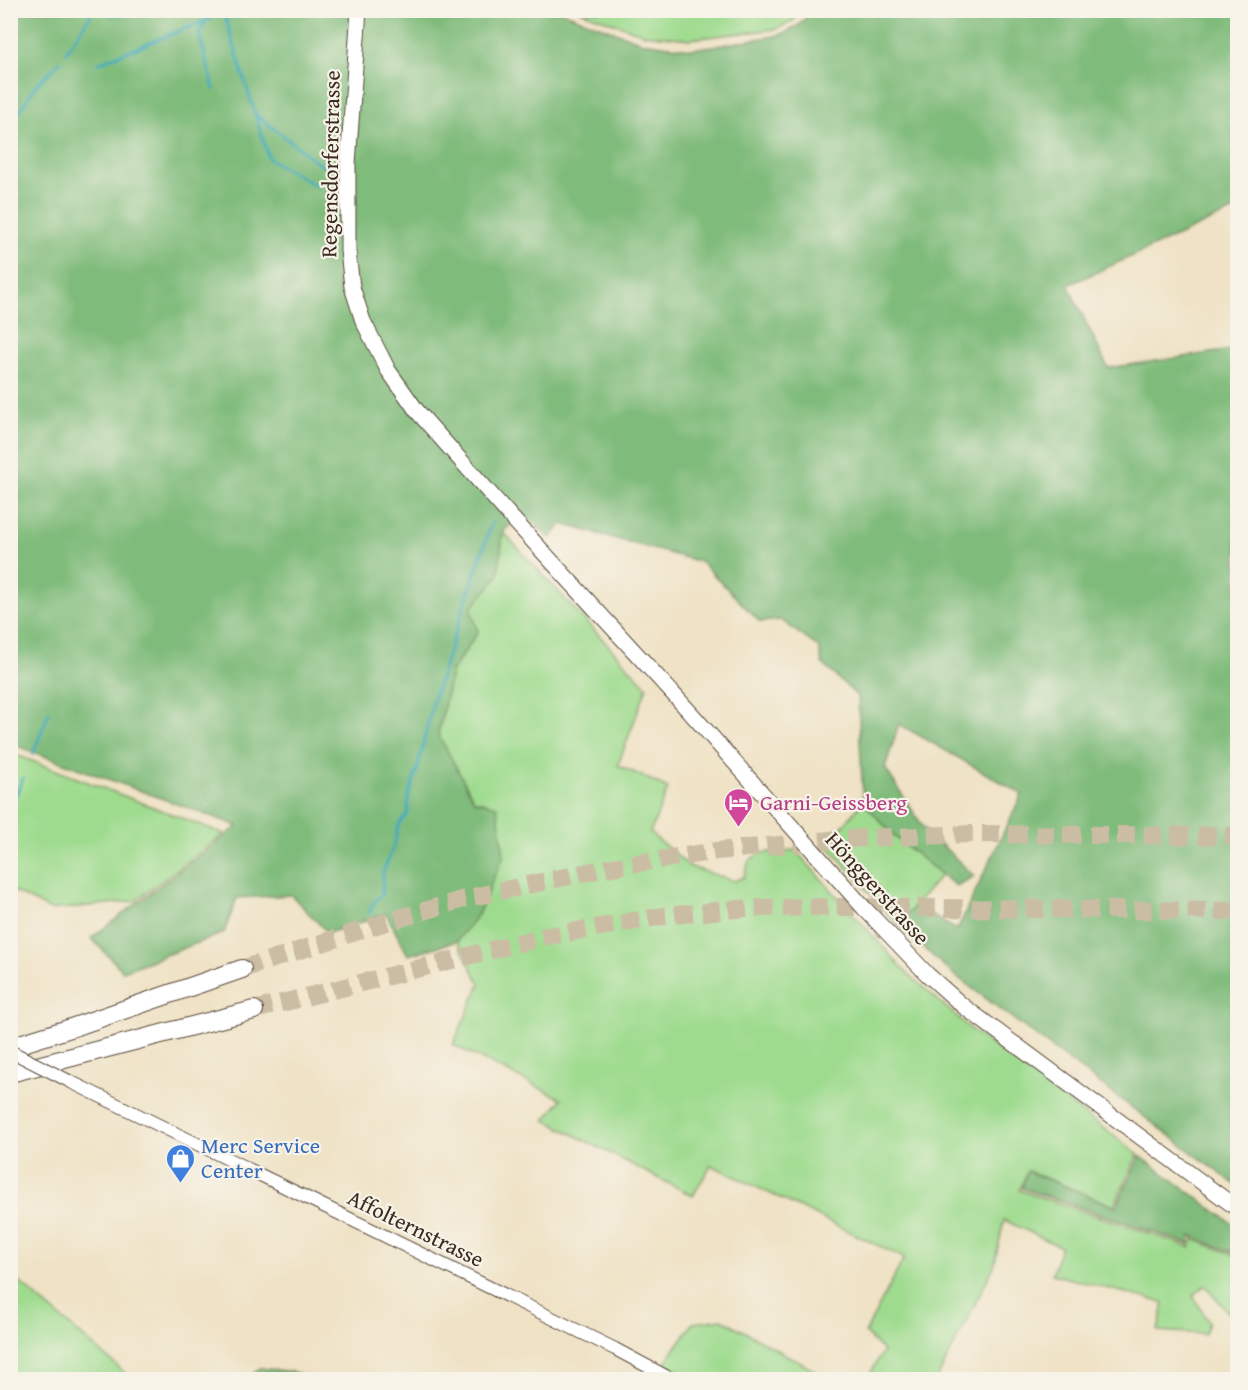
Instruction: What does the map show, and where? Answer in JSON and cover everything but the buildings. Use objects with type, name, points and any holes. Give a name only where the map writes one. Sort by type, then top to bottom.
[{"type":"highway","points":[[10,1049],[242,969]]},
{"type":"highway","points":[[10,1073],[254,1010]]},
{"type":"main road","name":"Regensdorferstrasse","points":[[359,10],[348,164],[348,251],[352,287],[363,321],[387,370],[417,411],[511,518]]},
{"type":"main road","name":"Hönggerstrasse","points":[[511,518],[688,710],[864,908],[927,974],[963,1006],[1238,1209]]},
{"type":"street","name":"Affolternstrasse","points":[[10,1049],[71,1082],[615,1349],[673,1380]]},
{"type":"green space","points":[[10,11],[561,11],[642,42],[691,49],[780,35],[798,26],[812,11],[1237,11],[1237,209],[1068,285],[1108,368],[1237,349],[1237,1186],[953,974],[898,925],[915,906],[957,930],[1022,794],[899,724],[885,768],[923,827],[974,876],[956,886],[895,837],[863,802],[858,697],[822,663],[819,648],[781,620],[760,622],[701,562],[562,524],[550,538],[522,513],[503,532],[498,576],[471,609],[478,632],[452,670],[438,734],[474,800],[497,806],[504,855],[478,914],[457,941],[408,955],[386,914],[328,933],[291,895],[237,898],[224,933],[123,971],[91,938],[238,826],[11,744]]},
{"type":"green space","points":[[580,11],[801,11],[793,21],[777,29],[690,39],[644,34]]},
{"type":"green space","points":[[503,532],[647,687],[618,765],[668,788],[650,833],[691,867],[734,881],[744,877],[749,861],[760,853],[795,850],[905,971],[973,1031],[1138,1154],[1114,1206],[1028,1171],[1019,1190],[1190,1247],[1193,1239],[1237,1256],[1237,1321],[1205,1285],[1193,1296],[1209,1322],[1205,1334],[1158,1331],[1164,1303],[1052,1274],[1061,1247],[1004,1220],[994,1266],[937,1379],[867,1379],[883,1351],[865,1333],[904,1258],[711,1165],[693,1196],[545,1120],[562,1099],[453,1045],[480,984],[457,941],[478,914],[474,800],[438,734],[452,670],[478,632],[470,609],[498,576]]},
{"type":"green space","points":[[11,753],[224,834],[135,901],[51,910],[11,890]]},
{"type":"green space","points":[[863,802],[895,837],[942,874],[898,925],[827,845]]},
{"type":"green space","points":[[1140,1156],[1237,1227],[1237,1254],[1191,1236],[1189,1244],[1022,1188],[1027,1171],[1116,1207]]},
{"type":"green space","points":[[10,1274],[132,1379],[11,1379]]},
{"type":"green space","points":[[722,1319],[830,1379],[694,1379],[665,1363],[693,1323]]},
{"type":"green space","points":[[260,1368],[293,1372],[316,1379],[247,1379]]},
{"type":"waterway","points":[[66,52],[94,10]]},
{"type":"waterway","points":[[112,15],[153,10]]},
{"type":"waterway","points":[[98,63],[210,19],[222,10]]},
{"type":"waterway","points":[[223,10],[269,159],[317,186]]},
{"type":"waterway","points":[[205,22],[199,34],[214,89]]},
{"type":"waterway","points":[[10,126],[37,84],[60,62]]},
{"type":"waterway","points":[[255,114],[322,166]]},
{"type":"waterway","points":[[369,913],[382,894],[383,872],[393,848],[399,824],[408,813],[408,798],[418,767],[434,697],[492,522]]},
{"type":"waterway","points":[[33,754],[49,712]]},
{"type":"waterway","points":[[10,808],[23,778]]},
{"type":"tunnel","points":[[242,969],[464,899],[606,868],[717,851],[841,839],[971,834],[1238,836]]},
{"type":"tunnel","points":[[254,1010],[543,937],[663,916],[748,908],[843,907],[1238,911]]},
{"type":"place","name":"Garni-Geissberg","points":[[739,828]]},
{"type":"place","name":"Merc Service Center","points":[[180,1184]]}]
